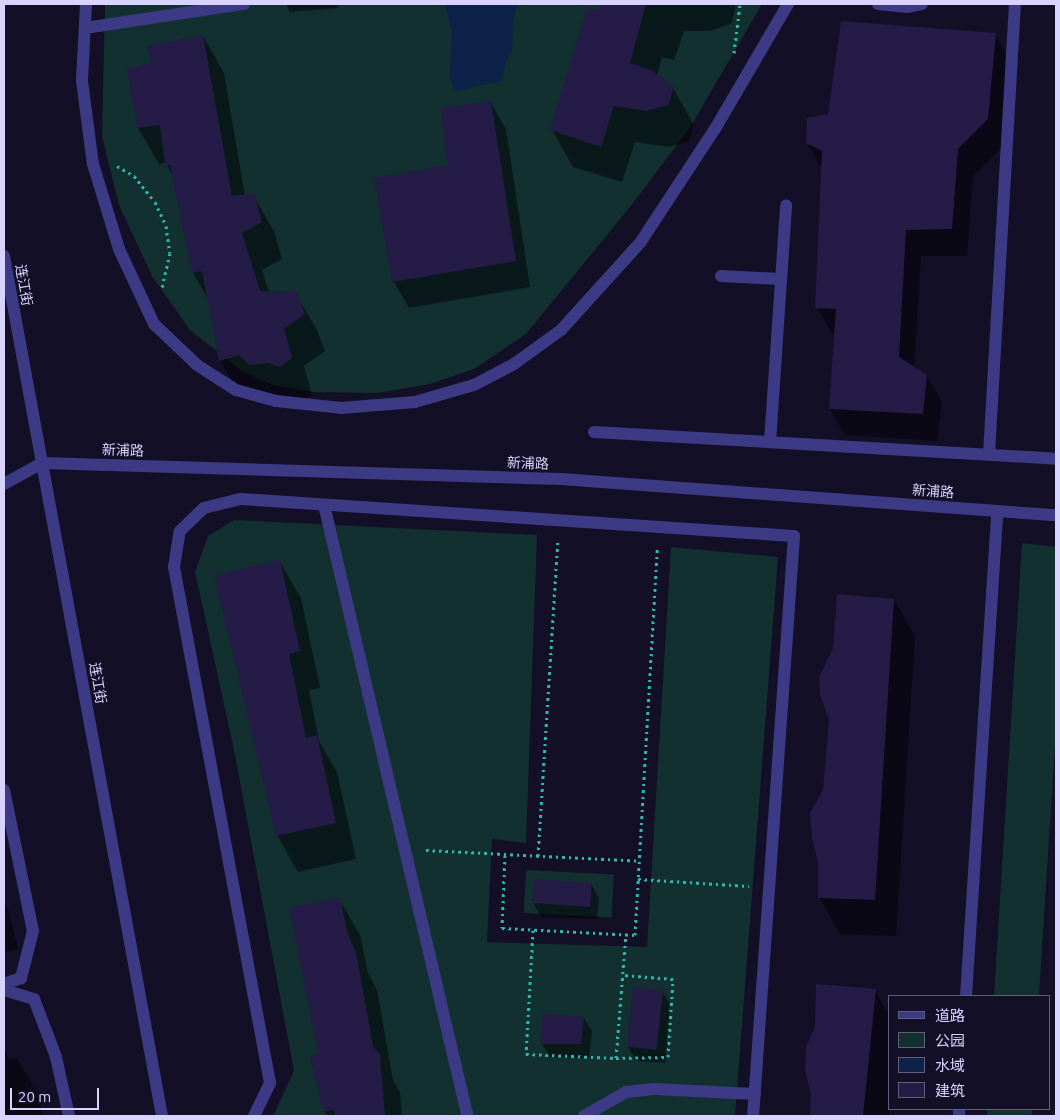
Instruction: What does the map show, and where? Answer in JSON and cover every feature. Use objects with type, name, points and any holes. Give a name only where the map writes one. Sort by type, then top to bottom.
[{"type":"street","points":[[86,4],[82,81],[93,164],[119,249],[154,324],[197,365],[236,390],[276,401],[341,408],[414,402],[474,385],[514,364],[561,330],[640,243],[715,129],[788,4]]},
{"type":"street","points":[[85,28],[244,4]]},
{"type":"street","points":[[878,4],[907,7],[922,4]]},
{"type":"street","points":[[989,454],[1015,4]]},
{"type":"street","points":[[770,442],[786,206]]},
{"type":"street","name":"连江街","points":[[4,256],[162,1116]]},
{"type":"street","points":[[721,276],[781,279]]},
{"type":"street","points":[[594,432],[1056,459]]},
{"type":"street","points":[[4,484],[42,463]]},
{"type":"street","name":"新浦路","points":[[42,463],[561,479],[1056,514]]},
{"type":"street","points":[[254,1116],[270,1083],[174,567],[180,531],[204,508],[241,499],[794,536],[753,1116]]},
{"type":"street","points":[[324,505],[404,849],[469,1115]]},
{"type":"street","points":[[966,995],[997,511]]},
{"type":"street","points":[[4,790],[33,931],[21,978],[4,984]]},
{"type":"street","points":[[4,990],[34,999],[56,1057],[69,1116]]},
{"type":"street","points":[[584,1116],[626,1092],[654,1090],[755,1094]]},
{"type":"path","points":[[91,150],[134,176],[155,202],[166,226],[170,253],[164,280],[162,288],[147,309]]},
{"type":"path","points":[[538,856],[559,520]]},
{"type":"path","points":[[504,855],[502,928],[635,935],[658,526]]},
{"type":"path","points":[[404,849],[640,861]]},
{"type":"path","points":[[638,879],[770,887]]},
{"type":"path","points":[[533,930],[526,1054],[668,1058],[673,979],[623,975]]},
{"type":"path","points":[[616,1058],[626,934]]},
{"type":"green space","points":[[105,4],[762,4],[691,126],[630,207],[526,334],[474,369],[430,384],[377,393],[312,392],[273,385],[242,371],[190,330],[152,276],[119,205],[102,136]]},
{"type":"green space","points":[[234,520],[537,535],[526,843],[492,839],[487,942],[647,947],[671,547],[778,557],[735,1116],[273,1116],[294,1071],[234,750],[195,572],[208,536]]},
{"type":"green space","points":[[1022,543],[1056,547],[1056,730],[1039,995],[994,995]]},
{"type":"green space","points":[[526,870],[614,875],[612,918],[524,913]]},
{"type":"green space","points":[[987,1110],[1032,1110],[1032,1116],[987,1116]]},
{"type":"water","points":[[445,4],[517,4],[513,21],[512,51],[505,64],[502,81],[455,91],[450,77],[452,31]]},
{"type":"building","points":[[601,4],[646,4],[630,63],[653,71],[674,87],[668,105],[647,111],[614,106],[601,147],[550,130],[587,7],[599,10]]},
{"type":"building","points":[[841,21],[996,33],[988,119],[958,149],[952,229],[906,230],[899,357],[927,375],[923,414],[829,409],[836,309],[815,308],[822,151],[806,143],[807,118],[828,114]]},
{"type":"building","points":[[203,35],[232,196],[254,193],[262,222],[242,233],[260,291],[297,292],[305,314],[284,329],[292,358],[280,367],[268,363],[249,365],[239,355],[219,361],[202,271],[192,273],[170,165],[165,165],[160,125],[137,128],[127,69],[151,63],[147,46]]},
{"type":"building","points":[[491,101],[516,261],[392,282],[374,178],[447,165],[441,108]]},
{"type":"building","points":[[280,560],[300,651],[289,654],[306,738],[317,735],[336,823],[276,836],[214,575]]},
{"type":"building","points":[[837,594],[894,599],[875,900],[818,898],[818,863],[812,838],[810,813],[823,790],[829,720],[820,694],[819,677],[833,648]]},
{"type":"building","points":[[534,879],[592,883],[590,907],[532,903]]},
{"type":"building","points":[[340,897],[348,935],[356,952],[373,1046],[380,1054],[385,1116],[335,1116],[334,1110],[323,1112],[310,1057],[318,1054],[289,908]]},
{"type":"building","points":[[816,984],[876,989],[863,1116],[810,1116],[811,1094],[805,1070],[806,1046],[815,1027]]},
{"type":"building","points":[[633,987],[663,990],[657,1050],[627,1047]]},
{"type":"building","points":[[542,1014],[584,1017],[581,1044],[541,1044]]}]
